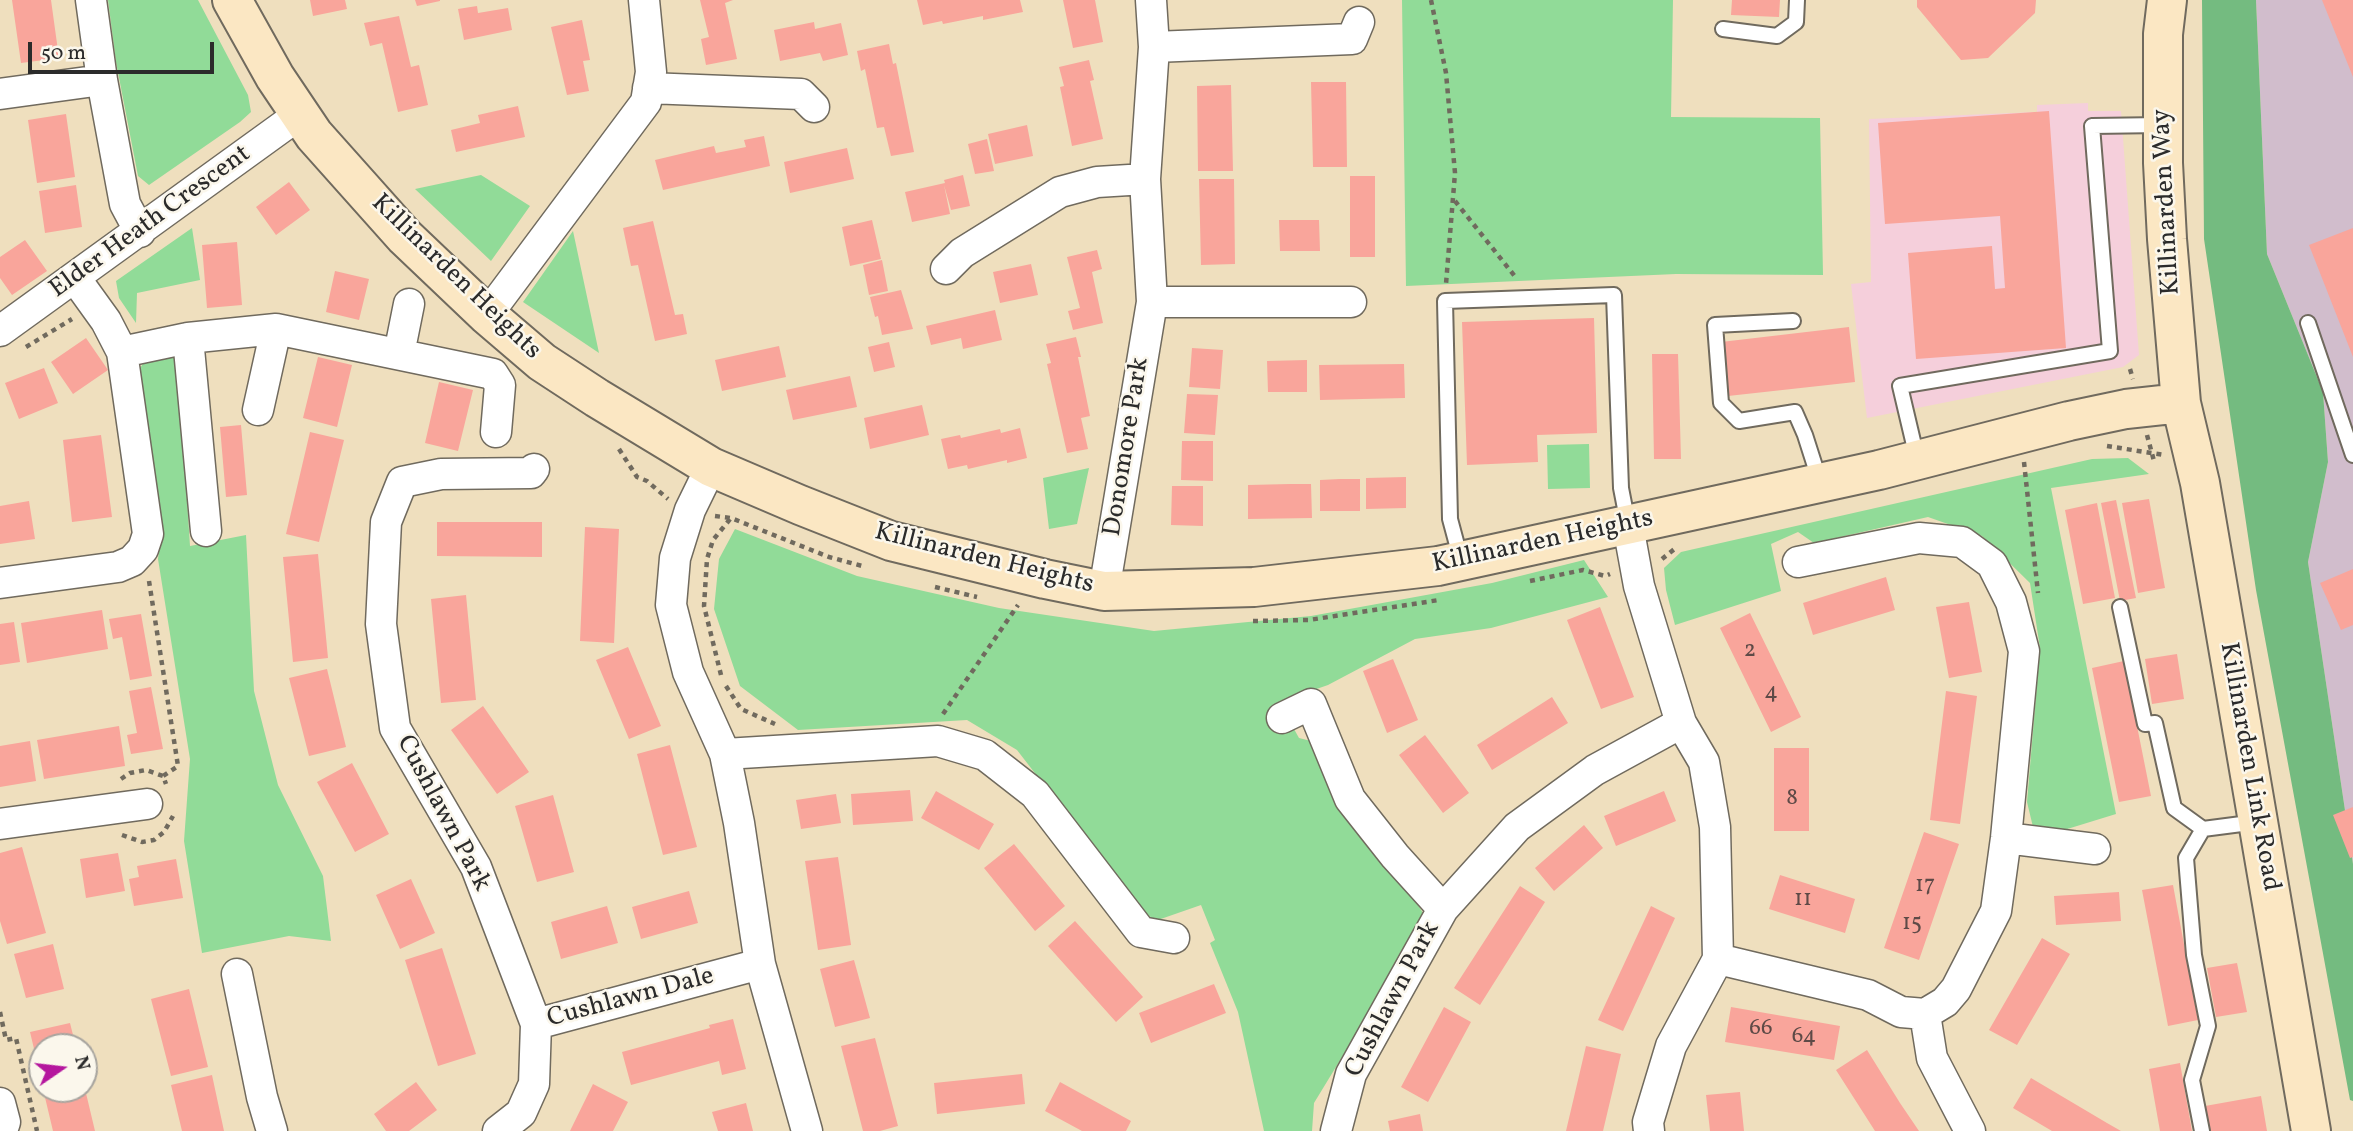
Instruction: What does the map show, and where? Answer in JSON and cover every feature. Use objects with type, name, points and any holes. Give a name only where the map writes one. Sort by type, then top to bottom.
[{"type":"street","points":[[91,0],[102,80],[125,204],[139,232]]},
{"type":"street","name":"Killinarden Heights","points":[[232,0],[275,78],[314,135],[405,237],[486,315],[542,362],[711,467],[891,541],[1045,579],[1104,591],[1254,587],[1438,566],[1820,483],[2068,421],[2126,409],[2181,403]]},
{"type":"street","points":[[486,315],[646,102],[651,72],[644,0]]},
{"type":"street","name":"Donomore Park","points":[[1104,591],[1152,302],[1145,179],[1154,47],[1151,0]]},
{"type":"street","name":"Killinarden Way","points":[[2166,0],[2163,34],[2166,239],[2181,403]]},
{"type":"street","points":[[1154,47],[1352,39],[1359,22]]},
{"type":"street","points":[[0,94],[102,80]]},
{"type":"street","points":[[648,88],[801,94],[814,107]]},
{"type":"street","name":"Elder Heath Crescent","points":[[11,340],[75,278],[300,114]]},
{"type":"street","points":[[946,269],[962,253],[1060,192],[1097,182],[1145,179]]},
{"type":"street","points":[[0,583],[118,567],[132,561],[143,550],[148,534],[122,352],[106,321],[75,278]]},
{"type":"street","points":[[1152,302],[1351,302]]},
{"type":"street","points":[[399,354],[409,304]]},
{"type":"street","points":[[122,352],[188,338],[276,329],[494,374],[500,385],[496,432]]},
{"type":"street","points":[[258,410],[276,329]]},
{"type":"street","points":[[188,338],[206,531]]},
{"type":"street","name":"Killinarden Link Road","points":[[2181,403],[2200,483],[2311,1131]]},
{"type":"street","points":[[711,467],[690,510],[675,558],[671,605],[688,672],[725,754],[739,823],[760,964],[807,1131]]},
{"type":"street","name":"Cushlawn Park","points":[[534,469],[531,473],[441,474],[402,482],[386,522],[381,624],[396,728],[476,867],[536,1024]]},
{"type":"street","points":[[1628,526],[1639,586],[1681,723],[1704,762],[1715,827],[1718,959],[1671,1046],[1648,1122],[1649,1131]]},
{"type":"street","points":[[1718,959],[1868,995],[1901,1012],[1925,1014],[1945,1002],[1956,989],[1996,911],[2006,838],[2024,651],[2011,602],[1992,564],[1962,542],[1919,538],[1798,562]]},
{"type":"street","name":"Cushlawn Park","points":[[1282,718],[1311,704],[1350,799],[1443,909]]},
{"type":"street","name":"Cushlawn Park","points":[[1336,1131],[1351,1074],[1443,909],[1517,827],[1595,769],[1681,723]]},
{"type":"street","points":[[725,754],[939,741],[985,755],[1035,794],[1141,932],[1174,938]]},
{"type":"street","points":[[0,824],[148,804]]},
{"type":"street","points":[[2006,838],[2095,849]]},
{"type":"street","name":"Cushlawn Dale","points":[[498,1131],[521,1113],[534,1084],[536,1024],[760,964]]},
{"type":"street","points":[[237,974],[262,1097],[272,1131]]},
{"type":"street","points":[[1925,1014],[1932,1058],[1970,1131]]},
{"type":"street","points":[[0,1103],[5,1122],[2,1131]]},
{"type":"lane","points":[[1723,29],[1777,36],[1796,22],[1797,0]]},
{"type":"lane","points":[[1917,460],[1900,386],[2110,351],[2092,126],[2163,125]]},
{"type":"lane","points":[[1461,561],[1450,519],[1445,301],[1614,295],[1620,488],[1628,526]]},
{"type":"lane","points":[[1793,321],[1715,326],[1721,403],[1739,421],[1795,412],[1820,483]]},
{"type":"lane","points":[[2308,323],[2353,455]]},
{"type":"lane","points":[[2120,607],[2145,724],[2155,723],[2174,808],[2203,829],[2259,822]]},
{"type":"lane","points":[[2202,1131],[2192,1080],[2208,1026],[2194,955],[2186,858],[2203,829]]},
{"type":"path","points":[[1431,0],[1446,73],[1455,173],[1446,286]]},
{"type":"path","points":[[1454,200],[1520,284]]},
{"type":"path","points":[[11,340],[80,319]]},
{"type":"path","points":[[2147,435],[2154,461]]},
{"type":"path","points":[[615,442],[637,477],[647,481],[676,505]]},
{"type":"path","points":[[2023,461],[2038,594]]},
{"type":"path","points":[[710,515],[731,518],[797,544]]},
{"type":"path","points":[[731,518],[713,540],[706,559],[704,606],[724,683],[741,709],[779,726]]},
{"type":"path","points":[[1570,572],[1583,570],[1605,576],[1615,572]]},
{"type":"path","points":[[141,577],[149,575],[178,766],[163,776]]},
{"type":"path","points":[[943,715],[1018,605]]},
{"type":"path","points":[[0,1012],[6,1040],[16,1038],[37,1131]]},
{"type":"shaded area","points":[[2256,0],[2353,0],[2353,864],[2308,562],[2328,462],[2323,392],[2267,254]]},
{"type":"shaded area","points":[[2088,103],[2088,111],[2121,111],[2139,355],[2123,367],[1867,418],[1851,284],[1871,282],[1869,119],[2037,112],[2037,105]]},
{"type":"green space","points":[[108,0],[198,0],[248,95],[251,112],[240,122],[149,185],[138,176],[116,62]]},
{"type":"green space","points":[[1402,0],[1673,0],[1671,117],[1820,118],[1823,275],[1676,274],[1406,286]]},
{"type":"green space","points":[[2202,0],[2256,0],[2267,254],[2323,392],[2328,462],[2308,562],[2353,864],[2353,1101],[2350,1100],[2256,590],[2204,239]]},
{"type":"green space","points":[[481,175],[530,206],[491,261],[415,189]]},
{"type":"green space","points":[[192,228],[200,280],[137,293],[136,323],[119,298],[116,281]]},
{"type":"green space","points":[[573,231],[599,353],[523,302]]},
{"type":"green space","points":[[171,351],[178,362],[190,546],[246,535],[254,691],[278,785],[323,876],[331,941],[289,936],[202,953],[184,841],[190,759],[158,559],[161,535],[139,370],[147,357]]},
{"type":"green space","points":[[1589,444],[1590,488],[1548,489],[1547,445]]},
{"type":"green space","points":[[2128,458],[2149,474],[2051,488],[2116,814],[2064,830],[2033,827],[2027,802],[2040,648],[2030,583],[1982,536],[1928,517],[1814,543],[1798,532],[1771,544],[1781,591],[1675,625],[1666,590],[1664,568],[1681,552],[2092,459]]},
{"type":"green space","points":[[1089,468],[1077,524],[1049,529],[1043,478]]},
{"type":"green space","points":[[735,529],[857,576],[999,608],[1154,631],[1311,616],[1492,583],[1584,560],[1608,597],[1491,628],[1415,639],[1328,685],[1279,702],[1299,738],[1315,742],[1423,913],[1381,993],[1314,1103],[1312,1131],[1264,1131],[1238,1012],[1210,943],[1215,940],[1201,905],[1155,921],[1137,905],[1017,750],[967,720],[798,730],[740,686],[714,609],[719,559]]},
{"type":"building","points":[[12,0],[51,0],[59,58],[21,63]]},
{"type":"building","points":[[310,0],[345,0],[347,9],[313,16]]},
{"type":"building","points":[[415,0],[440,0],[440,1],[417,6]]},
{"type":"building","points":[[700,0],[733,0],[725,3],[737,59],[706,65],[701,39],[709,37]]},
{"type":"building","points":[[917,0],[1020,0],[1023,12],[983,20],[983,16],[923,25]]},
{"type":"building","points":[[1063,0],[1095,0],[1103,42],[1073,48]]},
{"type":"building","points":[[1732,0],[1780,0],[1779,17],[1731,15]]},
{"type":"building","points":[[1917,0],[2036,0],[2035,13],[1988,58],[1961,60],[1917,7]]},
{"type":"building","points":[[2322,0],[2353,0],[2353,77]]},
{"type":"building","points":[[477,6],[478,13],[508,8],[512,30],[464,40],[458,9]]},
{"type":"building","points":[[399,16],[411,67],[419,65],[428,105],[398,112],[382,43],[370,46],[364,23]]},
{"type":"building","points":[[582,20],[590,60],[583,61],[589,91],[567,95],[551,27]]},
{"type":"building","points":[[814,22],[815,29],[841,23],[848,55],[823,61],[820,53],[780,61],[774,30]]},
{"type":"building","points":[[889,44],[893,64],[896,63],[914,152],[891,156],[884,127],[877,128],[865,69],[861,71],[857,51]]},
{"type":"building","points":[[1089,60],[1094,80],[1090,81],[1103,139],[1072,146],[1060,87],[1064,86],[1059,67]]},
{"type":"building","points":[[1311,82],[1346,82],[1347,167],[1313,167]]},
{"type":"building","points":[[1231,85],[1233,171],[1198,171],[1197,86]]},
{"type":"building","points":[[518,106],[525,137],[456,152],[451,130],[480,123],[478,115]]},
{"type":"building","points":[[2049,111],[2066,348],[1916,359],[1908,253],[1992,246],[1995,289],[2005,288],[2000,216],[1885,224],[1878,123]]},
{"type":"building","points":[[66,114],[75,177],[37,183],[28,120]]},
{"type":"building","points":[[1027,125],[1033,156],[995,164],[988,134]]},
{"type":"building","points":[[764,136],[770,166],[663,190],[655,160],[714,146],[716,153],[746,147],[744,140]]},
{"type":"building","points":[[987,139],[994,171],[975,174],[968,144]]},
{"type":"building","points":[[847,148],[854,179],[790,193],[784,162]]},
{"type":"building","points":[[963,175],[970,206],[951,210],[944,185],[950,214],[912,222],[905,192],[945,183],[944,180]]},
{"type":"building","points":[[1350,176],[1375,176],[1375,257],[1350,257]]},
{"type":"building","points":[[1199,179],[1234,179],[1235,264],[1201,265]]},
{"type":"building","points":[[289,182],[310,210],[276,235],[256,207]]},
{"type":"building","points":[[76,185],[82,227],[45,233],[39,191]]},
{"type":"building","points":[[872,220],[881,259],[850,266],[842,227]]},
{"type":"building","points":[[1279,220],[1319,220],[1320,251],[1280,251]]},
{"type":"building","points":[[653,221],[675,315],[683,314],[687,334],[655,341],[638,265],[631,266],[623,228]]},
{"type":"building","points":[[2353,228],[2353,357],[2309,245]]},
{"type":"building","points":[[25,240],[47,271],[12,295],[0,278],[0,257]]},
{"type":"building","points":[[237,242],[242,305],[207,308],[202,245]]},
{"type":"building","points":[[1097,250],[1102,269],[1092,272],[1103,323],[1073,330],[1068,311],[1080,308],[1067,257]]},
{"type":"building","points":[[882,260],[888,291],[869,295],[863,265]]},
{"type":"building","points":[[1031,264],[1038,295],[1000,303],[993,272]]},
{"type":"building","points":[[335,271],[369,279],[359,320],[326,312]]},
{"type":"building","points":[[901,290],[913,329],[882,335],[870,297]]},
{"type":"building","points":[[995,310],[1002,340],[963,349],[961,338],[931,345],[926,326]]},
{"type":"building","points":[[1594,318],[1597,433],[1537,435],[1538,462],[1467,465],[1462,322]]},
{"type":"building","points":[[1849,327],[1855,382],[1728,396],[1721,342]]},
{"type":"building","points":[[1076,337],[1090,416],[1081,418],[1088,449],[1067,453],[1047,364],[1051,363],[1046,344]]},
{"type":"building","points":[[86,338],[108,370],[73,394],[51,362]]},
{"type":"building","points":[[889,342],[895,367],[874,372],[868,347]]},
{"type":"building","points":[[779,346],[786,377],[722,391],[715,360]]},
{"type":"building","points":[[1192,348],[1223,350],[1220,389],[1189,387]]},
{"type":"building","points":[[1652,354],[1678,354],[1681,459],[1654,459]]},
{"type":"building","points":[[318,357],[352,365],[337,427],[303,418]]},
{"type":"building","points":[[1307,360],[1307,392],[1268,392],[1267,361]]},
{"type":"building","points":[[1404,364],[1405,398],[1320,400],[1319,365]]},
{"type":"building","points":[[44,368],[58,403],[19,419],[5,383]]},
{"type":"building","points":[[850,376],[857,407],[793,420],[786,390]]},
{"type":"building","points":[[439,382],[473,390],[458,451],[425,443]]},
{"type":"building","points":[[1187,394],[1218,395],[1215,435],[1184,433]]},
{"type":"building","points":[[922,405],[929,435],[870,449],[864,418]]},
{"type":"building","points":[[241,425],[247,495],[226,497],[220,427]]},
{"type":"building","points":[[1020,428],[1027,458],[968,469],[967,465],[948,469],[941,439],[960,435],[961,438],[1000,429],[1001,433]]},
{"type":"building","points":[[310,432],[344,440],[319,542],[286,534]]},
{"type":"building","points":[[101,435],[112,517],[72,522],[63,440]]},
{"type":"building","points":[[1182,441],[1213,441],[1213,481],[1181,480]]},
{"type":"building","points":[[1406,477],[1406,508],[1366,509],[1366,478]]},
{"type":"building","points":[[1360,479],[1360,511],[1320,511],[1320,480]]},
{"type":"building","points":[[1311,484],[1312,518],[1248,519],[1248,485]]},
{"type":"building","points":[[1172,486],[1203,486],[1203,526],[1171,525]]},
{"type":"building","points":[[2149,499],[2165,588],[2138,593],[2122,503]]},
{"type":"building","points":[[2116,500],[2136,598],[2120,601],[2101,503]]},
{"type":"building","points":[[29,501],[35,539],[0,544],[0,506]]},
{"type":"building","points":[[2097,503],[2115,598],[2083,604],[2065,510]]},
{"type":"building","points":[[437,522],[542,522],[542,557],[437,556]]},
{"type":"building","points":[[585,527],[619,529],[614,643],[580,641]]},
{"type":"building","points":[[318,554],[328,658],[293,662],[283,557]]},
{"type":"building","points":[[2353,569],[2353,625],[2341,630],[2320,583]]},
{"type":"building","points":[[1886,577],[1895,610],[1813,635],[1803,603]]},
{"type":"building","points":[[466,595],[476,700],[441,703],[431,599]]},
{"type":"building","points":[[1969,602],[1982,672],[1949,678],[1936,607]]},
{"type":"building","points":[[1600,607],[1634,697],[1601,709],[1567,620]]},
{"type":"building","points":[[102,610],[108,649],[27,663],[21,623]]},
{"type":"building","points":[[1750,613],[1801,717],[1771,732],[1720,628]]},
{"type":"building","points":[[141,614],[152,676],[130,680],[122,637],[113,639],[109,619]]},
{"type":"building","points":[[14,622],[20,662],[0,665],[0,624]]},
{"type":"building","points":[[628,647],[661,726],[629,739],[596,660]]},
{"type":"building","points":[[2177,654],[2184,699],[2152,704],[2145,659]]},
{"type":"building","points":[[1393,659],[1418,720],[1387,733],[1363,671]]},
{"type":"building","points":[[2124,661],[2151,796],[2119,802],[2092,668]]},
{"type":"building","points":[[327,669],[346,747],[309,756],[289,678]]},
{"type":"building","points":[[151,687],[163,749],[131,754],[127,735],[137,733],[129,691]]},
{"type":"building","points":[[1946,691],[1977,696],[1960,824],[1930,820]]},
{"type":"building","points":[[1552,697],[1568,723],[1492,770],[1477,745]]},
{"type":"building","points":[[483,706],[529,772],[497,794],[451,730]]},
{"type":"building","points":[[119,726],[125,766],[44,779],[37,740]]},
{"type":"building","points":[[1425,735],[1469,793],[1443,813],[1399,755]]},
{"type":"building","points":[[30,741],[36,781],[0,787],[0,746]]},
{"type":"building","points":[[670,745],[697,847],[663,855],[637,754]]},
{"type":"building","points":[[1774,748],[1809,748],[1809,831],[1774,831]]},
{"type":"building","points":[[352,763],[389,834],[355,852],[317,782]]},
{"type":"building","points":[[910,790],[913,821],[853,825],[851,794]]},
{"type":"building","points":[[936,791],[994,824],[979,850],[921,818]]},
{"type":"building","points":[[1664,791],[1676,821],[1616,846],[1604,816]]},
{"type":"building","points":[[836,794],[841,823],[801,829],[796,800]]},
{"type":"building","points":[[553,795],[574,872],[537,882],[515,806]]},
{"type":"building","points":[[2353,807],[2353,857],[2350,858],[2333,815]]},
{"type":"building","points":[[1584,825],[1603,848],[1554,891],[1535,868]]},
{"type":"building","points":[[1924,832],[1959,844],[1919,960],[1884,948]]},
{"type":"building","points":[[1014,844],[1065,906],[1035,931],[984,868]]},
{"type":"building","points":[[22,847],[46,933],[7,944],[0,921],[0,853]]},
{"type":"building","points":[[118,853],[125,891],[86,898],[80,859]]},
{"type":"building","points":[[838,857],[851,945],[818,950],[805,861]]},
{"type":"building","points":[[176,859],[183,898],[134,906],[129,879],[139,877],[137,866]]},
{"type":"building","points":[[1780,875],[1855,899],[1845,933],[1769,909]]},
{"type":"building","points":[[411,879],[435,933],[400,949],[376,895]]},
{"type":"building","points":[[2173,885],[2198,1020],[2168,1026],[2142,890]]},
{"type":"building","points":[[1520,886],[1545,902],[1480,1005],[1454,988]]},
{"type":"building","points":[[689,891],[698,923],[641,939],[632,907]]},
{"type":"building","points":[[2119,892],[2121,921],[2056,925],[2054,896]]},
{"type":"building","points":[[607,906],[618,943],[561,959],[551,922]]},
{"type":"building","points":[[1651,906],[1675,918],[1623,1031],[1598,1020]]},
{"type":"building","points":[[1075,921],[1143,997],[1116,1022],[1048,946]]},
{"type":"building","points":[[2042,938],[2070,954],[2017,1045],[1989,1030]]},
{"type":"building","points":[[53,944],[64,989],[26,998],[14,954]]},
{"type":"building","points":[[442,948],[476,1054],[438,1066],[405,960]]},
{"type":"building","points":[[854,960],[870,1018],[835,1027],[820,969]]},
{"type":"building","points":[[2237,963],[2247,1012],[2216,1017],[2207,968]]},
{"type":"building","points":[[1214,984],[1226,1013],[1151,1043],[1139,1013]]},
{"type":"building","points":[[189,989],[208,1067],[171,1076],[151,999]]},
{"type":"building","points":[[1444,1007],[1471,1022],[1428,1102],[1401,1087]]},
{"type":"building","points":[[1731,1007],[1840,1026],[1834,1060],[1725,1042]]},
{"type":"building","points":[[733,1019],[746,1069],[722,1075],[719,1061],[631,1085],[622,1052]]},
{"type":"building","points":[[70,1023],[72,1033],[30,1033]]},
{"type":"building","points":[[875,1038],[898,1126],[880,1131],[863,1131],[841,1046]]},
{"type":"building","points":[[1586,1046],[1621,1054],[1612,1093],[1603,1131],[1566,1131]]},
{"type":"building","points":[[1867,1050],[1919,1131],[1875,1131],[1836,1070]]},
{"type":"building","points":[[2180,1063],[2192,1131],[2160,1131],[2149,1069]]},
{"type":"building","points":[[1022,1074],[1025,1104],[937,1114],[934,1083]]},
{"type":"building","points":[[212,1075],[224,1131],[182,1131],[171,1085]]},
{"type":"building","points":[[2031,1078],[2121,1131],[2052,1131],[2013,1108]]},
{"type":"building","points":[[416,1082],[437,1110],[409,1131],[386,1131],[374,1114]]},
{"type":"building","points":[[1060,1082],[1131,1121],[1126,1131],[1082,1131],[1045,1111]]},
{"type":"building","points":[[593,1084],[628,1102],[613,1131],[570,1131]]},
{"type":"building","points":[[1740,1092],[1744,1131],[1710,1131],[1706,1095]]},
{"type":"building","points":[[2261,1096],[2267,1131],[2210,1131],[2205,1106]]},
{"type":"building","points":[[46,1103],[88,1103],[95,1131],[53,1131]]},
{"type":"building","points":[[746,1103],[753,1131],[718,1131],[712,1112]]},
{"type":"building","points":[[1420,1114],[1423,1131],[1390,1131],[1388,1121]]}]
